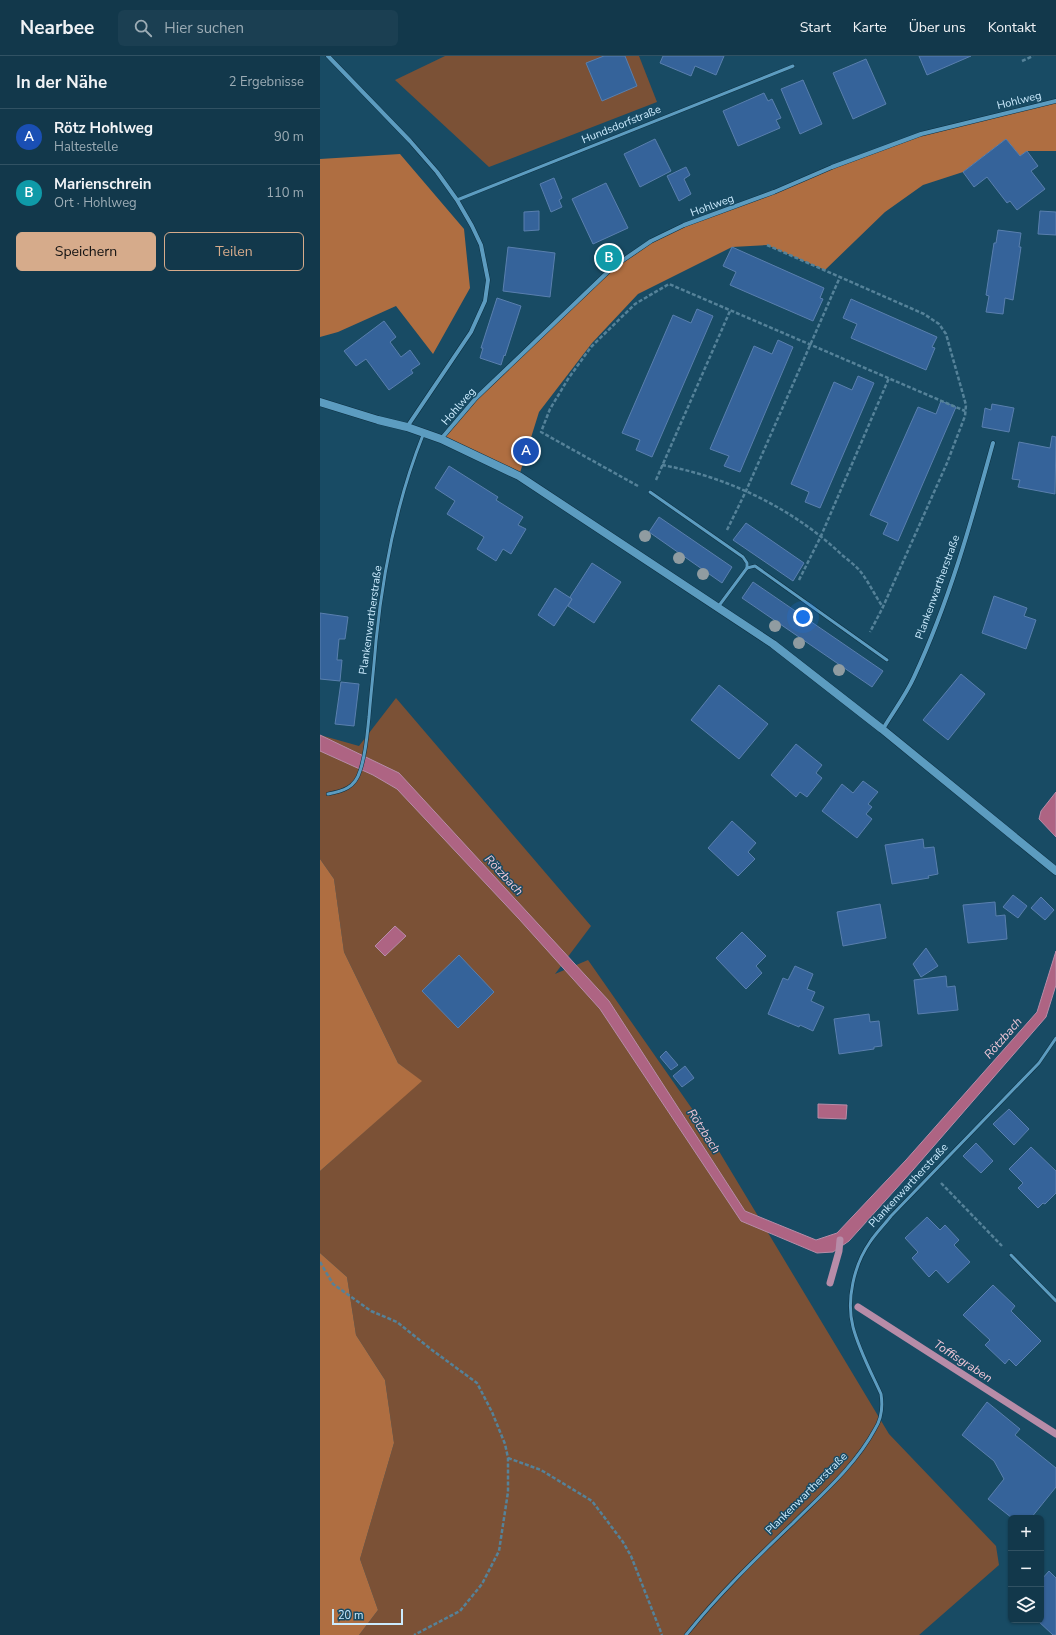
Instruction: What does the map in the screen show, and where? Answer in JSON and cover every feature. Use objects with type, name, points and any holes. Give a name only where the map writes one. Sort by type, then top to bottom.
[{"type":"main road","points":[[320,402],[378,420],[407,427],[441,439],[520,476],[773,644],[882,729],[1056,871]]},
{"type":"street","points":[[328,56],[410,141],[437,172],[457,200],[481,245],[488,280],[486,301],[471,332],[407,427]]},
{"type":"street","name":"Hohlweg","points":[[441,439],[476,398],[613,267],[650,241],[684,225],[774,192],[832,167],[921,134],[1056,101]]},
{"type":"street","name":"Plankenwartherstraße","points":[[882,729],[914,678],[946,600],[971,525],[993,443]]},
{"type":"lane","name":"Hundsdorfstraße","points":[[457,200],[793,66]]},
{"type":"lane","name":"Plankenwartherstraße","points":[[328,794],[344,791],[353,784],[360,772],[365,755],[378,626],[394,527],[409,472],[424,433]]},
{"type":"lane","points":[[650,492],[743,557],[747,563],[747,568]]},
{"type":"lane","points":[[718,607],[747,568],[756,566],[887,660]]},
{"type":"lane","name":"Plankenwartherstraße","points":[[686,1635],[707,1609],[747,1567],[828,1488],[857,1456],[875,1430],[880,1419],[882,1403],[881,1394],[853,1326],[850,1309],[854,1278],[859,1263],[869,1242],[891,1216],[1039,1063],[1056,1038]]},
{"type":"lane","points":[[1011,1255],[1056,1301]]},
{"type":"path","points":[[1022,61],[1033,56]]},
{"type":"path","points":[[767,245],[924,314],[939,324],[946,334],[966,405],[965,416],[948,463],[883,607],[864,643]]},
{"type":"path","points":[[719,540],[726,531],[746,491],[840,277]]},
{"type":"path","points":[[730,310],[650,492],[541,432],[550,409],[568,379],[591,347],[635,304],[669,284],[811,344],[966,411]]},
{"type":"path","points":[[793,593],[821,536],[889,378]]},
{"type":"path","points":[[662,465],[687,470],[746,491],[781,510],[821,536],[860,571],[883,607]]},
{"type":"path","points":[[933,1174],[1011,1255]]},
{"type":"path","points":[[320,1262],[333,1284],[371,1311],[397,1322],[477,1383],[492,1412],[505,1444],[508,1458],[508,1492],[499,1551],[482,1584],[460,1611],[414,1635]]},
{"type":"path","points":[[508,1458],[541,1470],[592,1501],[626,1547],[662,1635]]},
{"type":"shaded area","points":[[445,56],[639,56],[657,102],[489,167],[395,80]]},
{"type":"shaded area","points":[[1056,101],[1056,151],[1027,151],[1020,156],[1006,139],[963,172],[923,185],[885,212],[825,270],[767,245],[732,247],[638,294],[592,343],[539,412],[519,476],[441,439],[476,398],[613,267],[651,241],[684,225],[921,134]]},
{"type":"shaded area","points":[[400,154],[464,229],[470,288],[433,354],[396,306],[338,332],[320,337],[320,159]]},
{"type":"shaded area","points":[[396,698],[591,926],[555,974],[588,960],[702,1123],[889,1434],[996,1546],[999,1565],[919,1635],[359,1635],[378,1610],[360,1559],[394,1443],[385,1380],[356,1335],[347,1277],[320,1253],[320,1171],[421,1081],[398,1063],[344,952],[334,879],[320,859],[320,735],[359,746]]},
{"type":"shaded area","points":[[320,735],[399,773],[609,1001],[745,1211],[816,1240],[837,1233],[906,1160],[1037,1012],[1056,951],[1056,985],[1046,1017],[849,1241],[833,1252],[817,1253],[741,1221],[600,1009],[519,919],[397,789],[373,775],[320,751]]},
{"type":"shaded area","points":[[1056,792],[1056,837],[1039,819],[1041,811]]},
{"type":"shaded area","points":[[320,859],[334,879],[344,952],[398,1063],[422,1081],[320,1171]]},
{"type":"shaded area","points":[[395,926],[406,936],[385,956],[375,946]]},
{"type":"shaded area","points":[[818,1104],[847,1105],[846,1119],[818,1118]]},
{"type":"shaded area","points":[[320,1253],[347,1277],[356,1335],[385,1380],[394,1443],[360,1559],[378,1610],[359,1635],[320,1635]]},
{"type":"building","points":[[604,56],[625,56],[637,86],[602,101],[586,63]]},
{"type":"building","points":[[663,56],[724,56],[716,75],[695,66],[691,76],[660,63]]},
{"type":"building","points":[[919,56],[971,56],[927,75]]},
{"type":"building","points":[[866,59],[886,104],[853,119],[833,73]]},
{"type":"building","points":[[803,80],[822,124],[800,134],[781,89]]},
{"type":"building","points":[[764,93],[768,101],[772,99],[781,118],[776,120],[780,128],[738,146],[723,111]]},
{"type":"building","points":[[655,139],[671,171],[640,187],[624,154]]},
{"type":"building","points":[[1006,139],[1020,156],[1027,151],[1038,166],[1031,171],[1045,189],[1017,210],[1010,201],[1007,203],[987,177],[974,187],[963,172]]},
{"type":"building","points":[[686,167],[690,175],[684,179],[691,194],[679,201],[667,176]]},
{"type":"building","points":[[554,178],[562,198],[559,200],[562,207],[551,212],[540,184]]},
{"type":"building","points":[[606,183],[628,228],[593,244],[572,199]]},
{"type":"building","points":[[539,211],[539,230],[524,231],[524,212]]},
{"type":"building","points":[[1040,211],[1056,212],[1056,235],[1038,234]]},
{"type":"building","points":[[998,230],[1021,233],[1019,247],[1021,247],[1013,300],[1005,298],[1003,314],[986,312],[989,296],[986,295],[994,243],[996,243]]},
{"type":"building","points":[[508,247],[555,253],[550,297],[503,291]]},
{"type":"building","points":[[732,247],[824,288],[820,298],[823,299],[813,321],[730,285],[736,272],[723,266]]},
{"type":"building","points":[[497,298],[521,306],[501,365],[480,358],[483,348],[481,348]]},
{"type":"building","points":[[851,299],[937,337],[932,347],[935,348],[926,370],[851,338],[857,324],[843,318]]},
{"type":"building","points":[[697,309],[713,316],[652,457],[636,450],[640,440],[622,433],[673,315],[691,323]]},
{"type":"building","points":[[384,321],[396,337],[390,342],[401,357],[410,350],[420,364],[411,370],[413,373],[389,390],[366,359],[356,366],[344,351]]},
{"type":"building","points":[[778,340],[793,347],[740,472],[724,466],[729,456],[710,449],[754,346],[772,354]]},
{"type":"building","points":[[858,376],[874,383],[820,508],[805,502],[809,492],[791,484],[834,382],[852,390]]},
{"type":"building","points":[[941,401],[956,407],[898,541],[883,534],[888,523],[870,515],[918,407],[936,414]]},
{"type":"building","points":[[992,404],[1014,408],[1009,432],[982,427],[985,408],[991,410]]},
{"type":"building","points":[[1052,436],[1056,437],[1055,494],[1018,487],[1020,480],[1012,479],[1019,442],[1050,448]]},
{"type":"building","points":[[449,466],[498,497],[496,500],[523,517],[518,525],[526,529],[511,554],[503,549],[496,561],[477,549],[484,537],[447,514],[455,501],[435,488]]},
{"type":"building","points":[[659,517],[732,567],[722,583],[649,532]]},
{"type":"building","points":[[746,523],[804,563],[793,581],[733,540]]},
{"type":"building","points":[[592,563],[621,582],[594,623],[568,606],[572,599],[570,597]]},
{"type":"building","points":[[753,582],[883,671],[872,687],[742,598]]},
{"type":"building","points":[[555,588],[572,599],[554,626],[538,615]]},
{"type":"building","points":[[994,596],[1027,608],[1024,616],[1036,620],[1026,649],[982,633]]},
{"type":"building","points":[[320,613],[348,617],[345,639],[339,639],[337,660],[342,660],[340,681],[320,679]]},
{"type":"building","points":[[961,674],[985,694],[948,740],[923,720]]},
{"type":"building","points":[[341,682],[359,684],[354,726],[335,724]]},
{"type":"building","points":[[719,685],[768,724],[739,759],[691,720]]},
{"type":"building","points":[[796,744],[822,765],[816,773],[822,778],[807,797],[800,792],[796,797],[771,775]]},
{"type":"building","points":[[863,781],[878,792],[868,804],[872,807],[866,814],[872,819],[857,838],[822,811],[842,784],[853,793]]},
{"type":"building","points":[[732,821],[756,843],[748,852],[755,859],[738,876],[708,848]]},
{"type":"building","points":[[923,839],[924,848],[934,847],[938,874],[928,876],[929,878],[892,884],[885,845]]},
{"type":"building","points":[[1013,895],[1027,906],[1018,918],[1003,907]]},
{"type":"building","points":[[1041,897],[1054,910],[1045,920],[1031,908]]},
{"type":"building","points":[[995,902],[996,916],[1005,915],[1007,939],[968,943],[963,905]]},
{"type":"building","points":[[880,904],[886,938],[843,946],[837,912]]},
{"type":"building","points":[[742,932],[766,956],[756,966],[762,973],[746,989],[716,958]]},
{"type":"building","points":[[926,948],[938,966],[921,977],[913,964]]},
{"type":"building","points":[[459,955],[494,992],[458,1028],[422,991]]},
{"type":"building","points":[[795,966],[813,974],[807,989],[815,992],[811,1001],[824,1007],[813,1031],[800,1025],[799,1027],[768,1014],[783,978],[788,980]]},
{"type":"building","points":[[946,976],[947,987],[955,986],[958,1010],[918,1014],[914,980]]},
{"type":"building","points":[[869,1014],[870,1022],[879,1021],[882,1046],[874,1047],[874,1049],[839,1054],[834,1019]]},
{"type":"building","points":[[666,1051],[678,1065],[671,1070],[660,1057]]},
{"type":"building","points":[[685,1066],[694,1078],[682,1087],[673,1076]]},
{"type":"building","points":[[1009,1109],[1029,1129],[1014,1145],[993,1124]]},
{"type":"building","points":[[976,1143],[993,1161],[981,1173],[963,1156]]},
{"type":"building","points":[[1031,1147],[1056,1171],[1056,1193],[1045,1204],[1043,1203],[1038,1208],[1018,1188],[1023,1183],[1009,1169]]},
{"type":"building","points":[[927,1217],[940,1230],[945,1225],[959,1240],[954,1245],[970,1262],[948,1283],[936,1270],[929,1277],[912,1258],[918,1252],[905,1238]]},
{"type":"building","points":[[993,1285],[1015,1306],[1011,1311],[1041,1341],[1016,1366],[1009,1359],[1005,1364],[985,1345],[990,1340],[963,1315]]},
{"type":"building","points":[[987,1402],[1020,1429],[1015,1435],[1056,1468],[1056,1487],[1033,1515],[1008,1515],[988,1499],[1004,1479],[994,1461],[962,1435]]},
{"type":"building","points":[[1049,1571],[1056,1578],[1056,1635],[1053,1635],[1040,1623],[1044,1623],[1044,1577]]},
{"type":"waterway","name":"Toffisgraben","points":[[830,1283],[839,1251],[840,1240]]},
{"type":"waterway","name":"Toffisgraben","points":[[858,1307],[1056,1434]]},
{"type":"place","name":"Marienschrein","points":[[609,258]]},
{"type":"place","name":"Rötz Hohlweg","points":[[526,451]]},
{"type":"water label","name":"Rötzbach","points":[[504,875]]},
{"type":"water label","name":"Rötzbach","points":[[1003,1038]]},
{"type":"water label","name":"Rötzbach","points":[[704,1131]]}]
